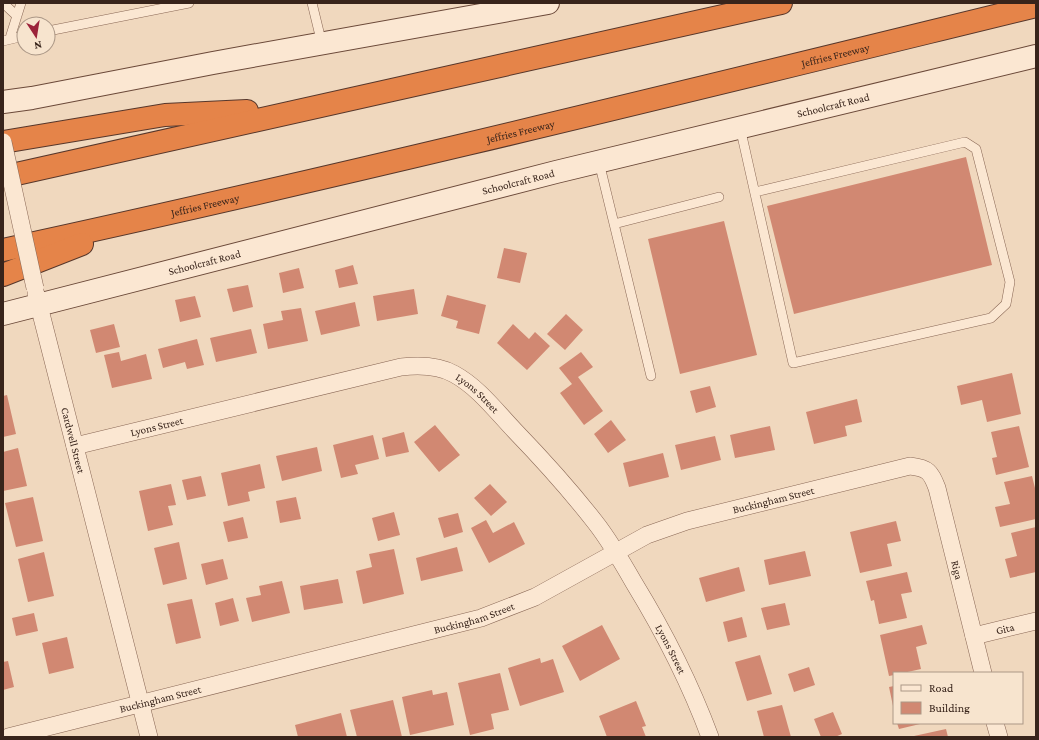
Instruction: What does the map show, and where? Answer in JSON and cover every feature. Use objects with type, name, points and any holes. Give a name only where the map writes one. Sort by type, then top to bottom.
[{"type":"highway","points":[[3,177],[781,3]]},
{"type":"highway","name":"Jeffries Freeway","points":[[3,250],[141,220],[1036,6]]},
{"type":"highway","points":[[3,142],[165,115],[312,107]]},
{"type":"highway","points":[[3,275],[141,220]]},
{"type":"main road","points":[[3,102],[32,98],[548,3]]},
{"type":"main road","name":"Schoolcraft Road","points":[[3,314],[37,296],[313,233],[740,127],[1036,56]]},
{"type":"street","name":"Cardwell Street","points":[[3,142],[37,296],[149,737]]},
{"type":"street","name":"Lyons Street","points":[[75,446],[401,367],[418,365],[453,373],[471,385],[534,451],[596,522],[655,616],[682,671],[710,737]]},
{"type":"street","name":"Buckingham Street","points":[[8,737],[481,618],[535,597],[646,535],[687,521],[910,466],[919,467],[926,471]]},
{"type":"street","name":"Riga","points":[[926,471],[931,474],[937,488],[983,672]]},
{"type":"street","name":"Gita","points":[[974,636],[1036,621]]},
{"type":"street","points":[[995,724],[999,737]]},
{"type":"lane","points":[[3,3],[17,16],[21,3]]},
{"type":"lane","points":[[56,29],[188,3]]},
{"type":"lane","points":[[312,3],[322,44]]},
{"type":"lane","points":[[7,39],[16,18]]},
{"type":"lane","points":[[740,127],[793,362],[991,318],[1006,304],[1010,282],[976,149],[965,142],[755,192]]},
{"type":"lane","points":[[599,162],[651,376]]},
{"type":"lane","points":[[614,224],[718,197]]},
{"type":"building","points":[[966,157],[992,265],[794,314],[767,206]]},
{"type":"building","points":[[724,221],[757,355],[680,374],[648,239]]},
{"type":"building","points":[[504,248],[527,253],[520,283],[497,278]]},
{"type":"building","points":[[353,265],[358,284],[339,288],[335,270]]},
{"type":"building","points":[[299,268],[304,288],[283,293],[279,273]]},
{"type":"building","points":[[248,285],[253,307],[233,312],[227,289]]},
{"type":"building","points":[[414,289],[418,314],[377,321],[373,296]]},
{"type":"building","points":[[447,295],[486,305],[479,334],[456,328],[458,321],[441,316]]},
{"type":"building","points":[[195,296],[201,317],[180,322],[175,300]]},
{"type":"building","points":[[355,302],[360,326],[321,335],[315,311]]},
{"type":"building","points":[[301,308],[308,341],[268,349],[263,324],[283,320],[281,311]]},
{"type":"building","points":[[566,314],[583,330],[565,350],[547,334]]},
{"type":"building","points":[[114,324],[120,347],[96,353],[90,330]]},
{"type":"building","points":[[513,324],[529,339],[535,332],[550,346],[527,370],[497,343]]},
{"type":"building","points":[[251,329],[257,353],[216,362],[210,338]]},
{"type":"building","points":[[197,339],[204,365],[187,369],[185,362],[163,368],[158,349]]},
{"type":"building","points":[[119,352],[121,361],[146,354],[152,379],[112,388],[104,355]]},
{"type":"building","points":[[581,352],[593,367],[578,377],[603,411],[584,425],[560,393],[572,384],[559,368]]},
{"type":"building","points":[[1012,373],[1021,414],[987,422],[982,400],[961,405],[957,386]]},
{"type":"building","points":[[710,386],[716,407],[696,413],[690,391]]},
{"type":"building","points":[[7,395],[16,434],[3,437],[3,396]]},
{"type":"building","points":[[857,399],[862,422],[845,426],[847,436],[814,444],[806,412]]},
{"type":"building","points":[[611,420],[626,440],[608,453],[594,434]]},
{"type":"building","points":[[435,425],[460,455],[439,472],[414,442]]},
{"type":"building","points":[[770,426],[775,450],[735,458],[730,435]]},
{"type":"building","points":[[1019,426],[1029,467],[996,475],[992,458],[997,457],[991,432]]},
{"type":"building","points":[[404,432],[409,452],[386,457],[382,438]]},
{"type":"building","points":[[373,435],[379,459],[355,465],[358,474],[341,478],[333,445]]},
{"type":"building","points":[[715,436],[721,460],[681,470],[675,445]]},
{"type":"building","points":[[317,447],[322,471],[282,481],[276,456]]},
{"type":"building","points":[[18,448],[27,486],[3,491],[3,452]]},
{"type":"building","points":[[663,453],[669,477],[629,487],[623,463]]},
{"type":"building","points":[[260,464],[265,488],[248,492],[250,501],[228,506],[221,473]]},
{"type":"building","points":[[201,476],[206,496],[187,500],[182,480]]},
{"type":"building","points":[[1032,476],[1036,492],[1036,519],[1000,527],[995,507],[1010,504],[1004,482]]},
{"type":"building","points":[[171,484],[176,505],[168,506],[173,525],[148,531],[139,491]]},
{"type":"building","points":[[490,484],[507,502],[491,516],[474,498]]},
{"type":"building","points":[[33,497],[43,541],[16,547],[5,503]]},
{"type":"building","points":[[296,497],[301,519],[280,523],[276,501]]},
{"type":"building","points":[[394,512],[400,535],[378,541],[372,518]]},
{"type":"building","points":[[458,513],[463,532],[444,538],[438,518]]},
{"type":"building","points":[[243,517],[248,538],[228,542],[223,522]]},
{"type":"building","points":[[486,520],[493,533],[514,522],[525,544],[489,563],[471,528]]},
{"type":"building","points":[[896,521],[901,541],[887,544],[892,566],[860,573],[850,532]]},
{"type":"building","points":[[1036,527],[1036,572],[1010,578],[1005,559],[1017,556],[1011,533]]},
{"type":"building","points":[[179,542],[187,579],[163,585],[154,548]]},
{"type":"building","points":[[457,547],[463,571],[421,581],[416,558]]},
{"type":"building","points":[[394,549],[404,594],[363,604],[356,571],[372,567],[369,554]]},
{"type":"building","points":[[805,551],[811,576],[769,585],[764,560]]},
{"type":"building","points":[[44,552],[54,596],[28,602],[18,559]]},
{"type":"building","points":[[223,559],[228,579],[206,585],[201,564]]},
{"type":"building","points":[[739,567],[745,591],[706,602],[699,578]]},
{"type":"building","points":[[907,572],[912,592],[901,594],[907,618],[879,624],[874,600],[871,601],[866,581]]},
{"type":"building","points":[[338,579],[343,603],[304,610],[300,586]]},
{"type":"building","points":[[282,581],[290,613],[252,622],[246,598],[261,595],[259,586]]},
{"type":"building","points":[[233,598],[239,621],[220,626],[215,603]]},
{"type":"building","points":[[192,599],[201,638],[176,644],[167,604]]},
{"type":"building","points":[[785,603],[790,625],[767,630],[761,608]]},
{"type":"building","points":[[34,613],[38,631],[16,636],[12,618]]},
{"type":"building","points":[[742,617],[747,637],[728,642],[723,622]]},
{"type":"building","points":[[602,625],[620,659],[580,681],[562,646]]},
{"type":"building","points":[[922,625],[927,644],[916,647],[921,669],[908,672],[893,672],[893,675],[889,676],[880,635]]},
{"type":"building","points":[[67,637],[74,668],[49,674],[42,643]]},
{"type":"building","points":[[760,655],[772,694],[747,701],[735,662]]},
{"type":"building","points":[[540,658],[541,663],[553,659],[564,692],[520,706],[508,668]]},
{"type":"building","points":[[8,661],[14,687],[3,690],[3,662]]},
{"type":"building","points":[[809,667],[815,685],[794,692],[788,674]]},
{"type":"building","points":[[500,673],[509,710],[491,714],[494,729],[470,735],[458,683]]},
{"type":"building","points":[[893,686],[893,706],[889,687]]},
{"type":"building","points":[[432,690],[433,695],[447,692],[454,725],[410,735],[402,697]]},
{"type":"building","points":[[393,700],[402,737],[357,737],[350,710]]},
{"type":"building","points":[[636,701],[646,726],[642,727],[646,737],[607,737],[599,716]]},
{"type":"building","points":[[782,705],[791,737],[764,737],[757,711]]},
{"type":"building","points":[[833,712],[842,734],[835,737],[821,737],[814,719]]},
{"type":"building","points":[[341,713],[347,737],[298,737],[295,725]]},
{"type":"building","points":[[897,724],[920,724],[899,729]]},
{"type":"building","points":[[946,729],[948,737],[914,737],[914,736]]}]
